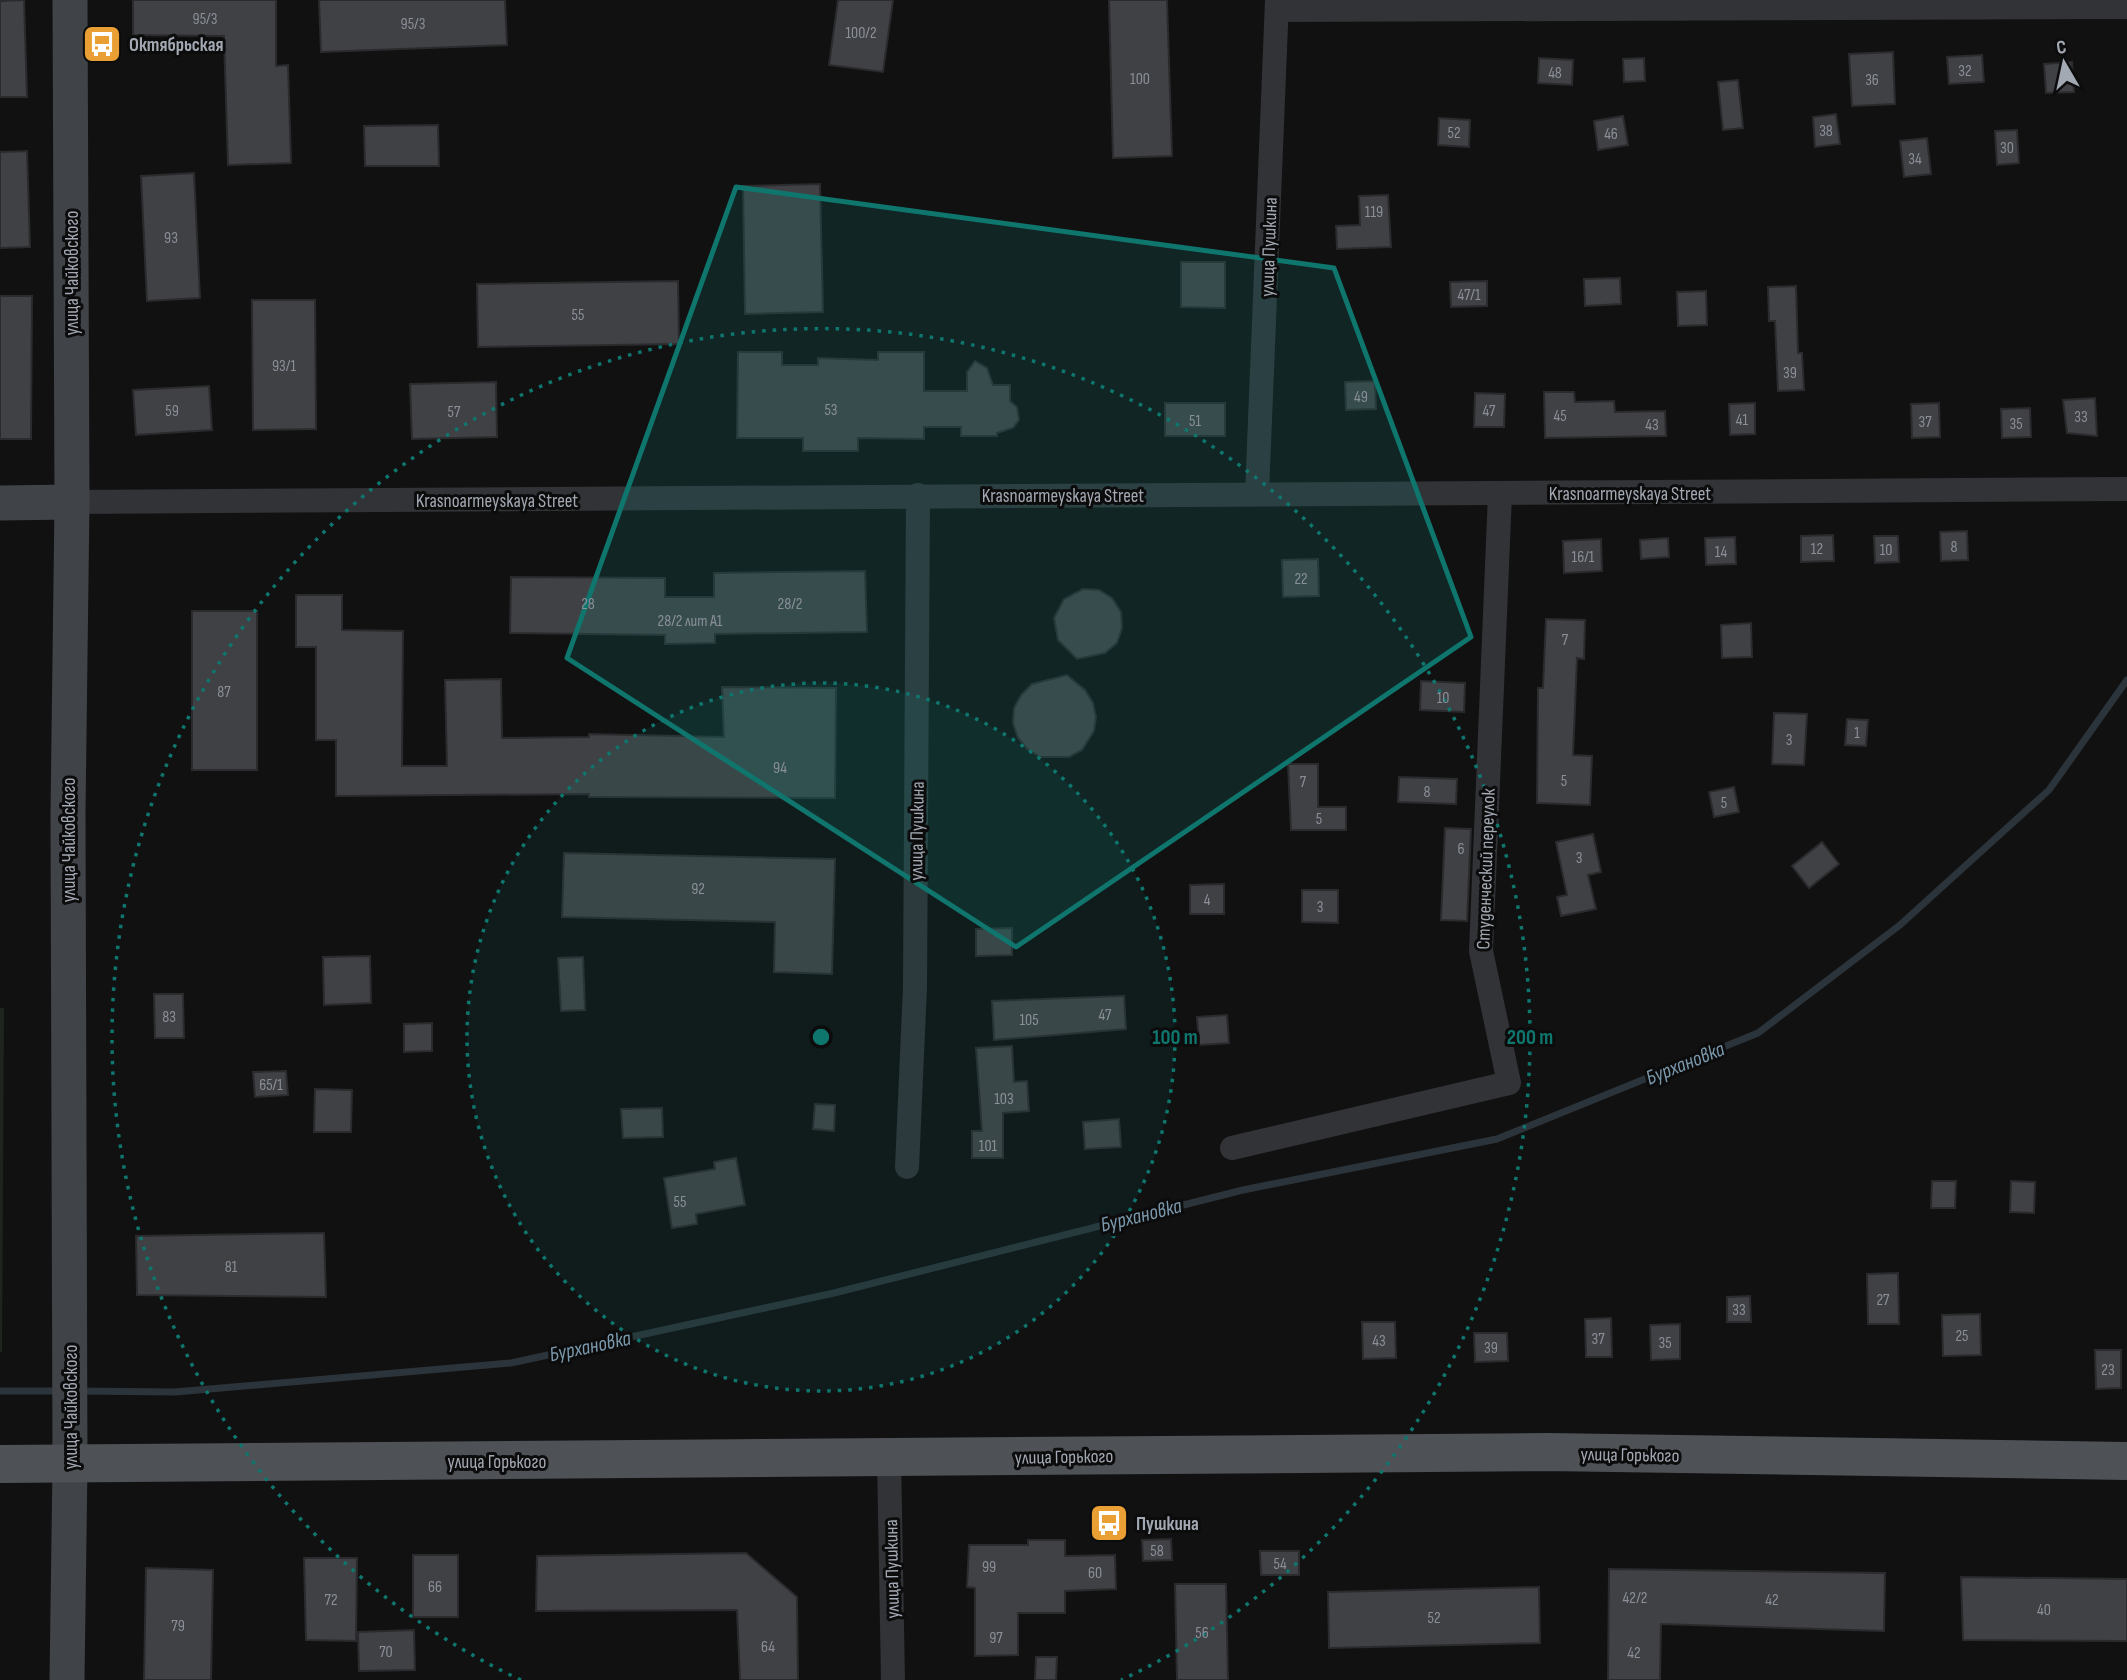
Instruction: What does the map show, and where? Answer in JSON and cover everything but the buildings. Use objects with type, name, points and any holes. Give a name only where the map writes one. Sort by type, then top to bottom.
[{"type":"main road","name":"улица Чайковского","points":[[67,1680],[70,1465],[68,820],[72,502],[70,0]]},
{"type":"main road","name":"Krasnoarmeyskaya Street","points":[[0,503],[72,502]]},
{"type":"main road","name":"улица Горького","points":[[0,1464],[1546,1452],[2127,1461]]},
{"type":"street","points":[[1277,5],[2127,7]]},
{"type":"street","name":"улица Пушкина","points":[[1257,494],[1277,5]]},
{"type":"street","name":"Krasnoarmeyskaya Street","points":[[72,502],[2127,489]]},
{"type":"street","name":"Студенческий переулок","points":[[1232,1148],[1509,1083],[1481,951],[1500,494]]},
{"type":"street","name":"улица Пушкина","points":[[907,1167],[915,987],[918,495]]},
{"type":"street","name":"улица Пушкина","points":[[889,1458],[893,1680]]},
{"type":"highlighted area","points":[[736,187],[1334,268],[1471,637],[1016,947],[567,658]]},
{"type":"shaded area","points":[[0,1008],[4,1008],[2,1352],[0,1352]]},
{"type":"waterway","name":"Бурхановка","points":[[78,1391],[175,1392],[511,1363],[834,1293],[1243,1190],[1497,1139],[1758,1033],[1900,925],[2049,790],[2127,680]]},
{"type":"waterway","name":"Бурхановка","points":[[0,1391],[59,1391]]},
{"type":"place","name":"Октябрьская","points":[[102,44]]},
{"type":"place","name":"Пушкина","points":[[1109,1523]]}]
